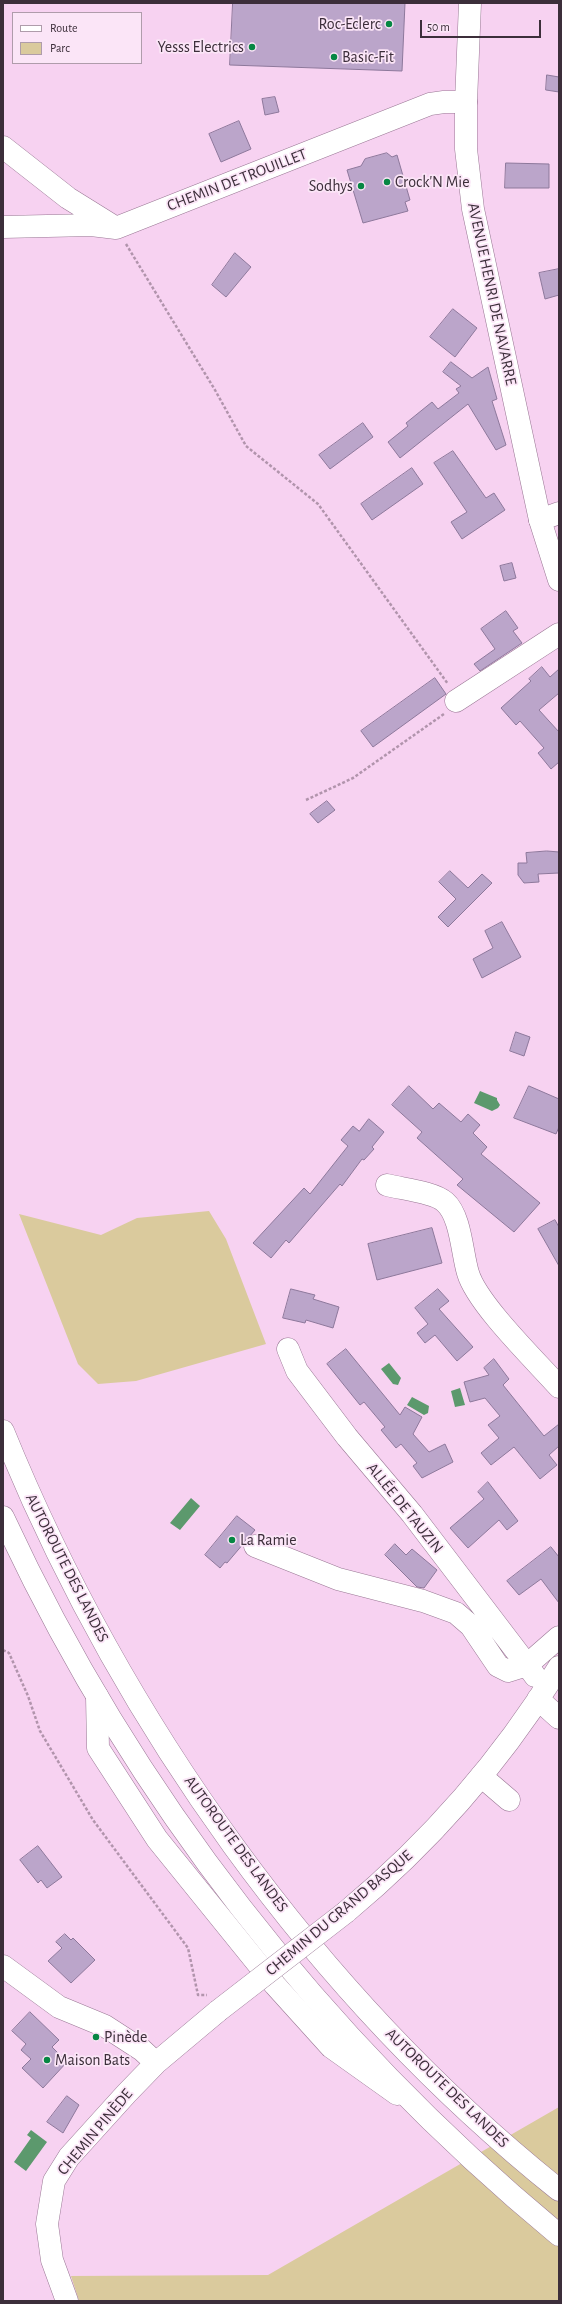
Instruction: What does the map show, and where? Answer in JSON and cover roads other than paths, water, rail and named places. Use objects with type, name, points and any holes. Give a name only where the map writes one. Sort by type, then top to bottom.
[{"type":"main road","name":"AVENUE HENRI DE NAVARRE","points":[[470,3],[466,102],[466,149],[473,209],[552,519],[559,580]]},
{"type":"main road","name":"CHEMIN DE TROUILLET","points":[[3,227],[92,225],[116,228],[430,104],[444,102],[466,102]]},
{"type":"main road","points":[[3,147],[68,198],[116,228]]},
{"type":"main road","points":[[456,701],[559,634]]},
{"type":"main road","points":[[387,1185],[434,1195],[445,1202],[452,1210],[468,1275],[488,1306],[559,1387]]},
{"type":"main road","name":"ALLÉE DE TAUZIN","points":[[288,1349],[297,1371],[347,1437],[412,1514],[527,1665],[559,1718]]},
{"type":"main road","name":"AUTOROUTE DES LANDES","points":[[3,1431],[53,1545],[97,1629],[161,1736],[212,1815],[267,1891],[380,2023],[434,2079],[559,2190]]},
{"type":"main road","name":"AUTOROUTE DES LANDES","points":[[3,1517],[67,1645],[96,1696],[173,1816],[240,1909],[358,2048],[413,2105],[471,2160],[559,2235]]},
{"type":"main road","points":[[255,1546],[338,1579],[423,1601],[456,1613],[472,1626],[498,1666],[508,1671],[527,1665],[559,1637]]},
{"type":"main road","name":"CHEMIN DU GRAND BASQUE","points":[[156,2063],[216,2003],[346,1912],[421,1845],[480,1776],[559,1667]]},
{"type":"main road","points":[[480,1776],[509,1800]]},
{"type":"main road","points":[[3,1966],[59,2007],[105,2026],[142,2050],[156,2063]]},
{"type":"main road","name":"CHEMIN PINÈDE","points":[[67,2301],[52,2260],[47,2224],[54,2181],[69,2157],[156,2063]]},
{"type":"place","name":"Roc-Eclerc","points":[[389,24]]},
{"type":"place","name":"Yesss Electrics","points":[[252,47]]},
{"type":"place","name":"Basic-Fit","points":[[334,57]]},
{"type":"place","name":"Crock'N Mie","points":[[387,182]]},
{"type":"place","name":"Sodhys","points":[[361,186]]},
{"type":"place","name":"La Ramie","points":[[232,1540]]},
{"type":"place","name":"Pinède","points":[[96,2037]]},
{"type":"place","name":"Maison Bats","points":[[47,2060]]}]
